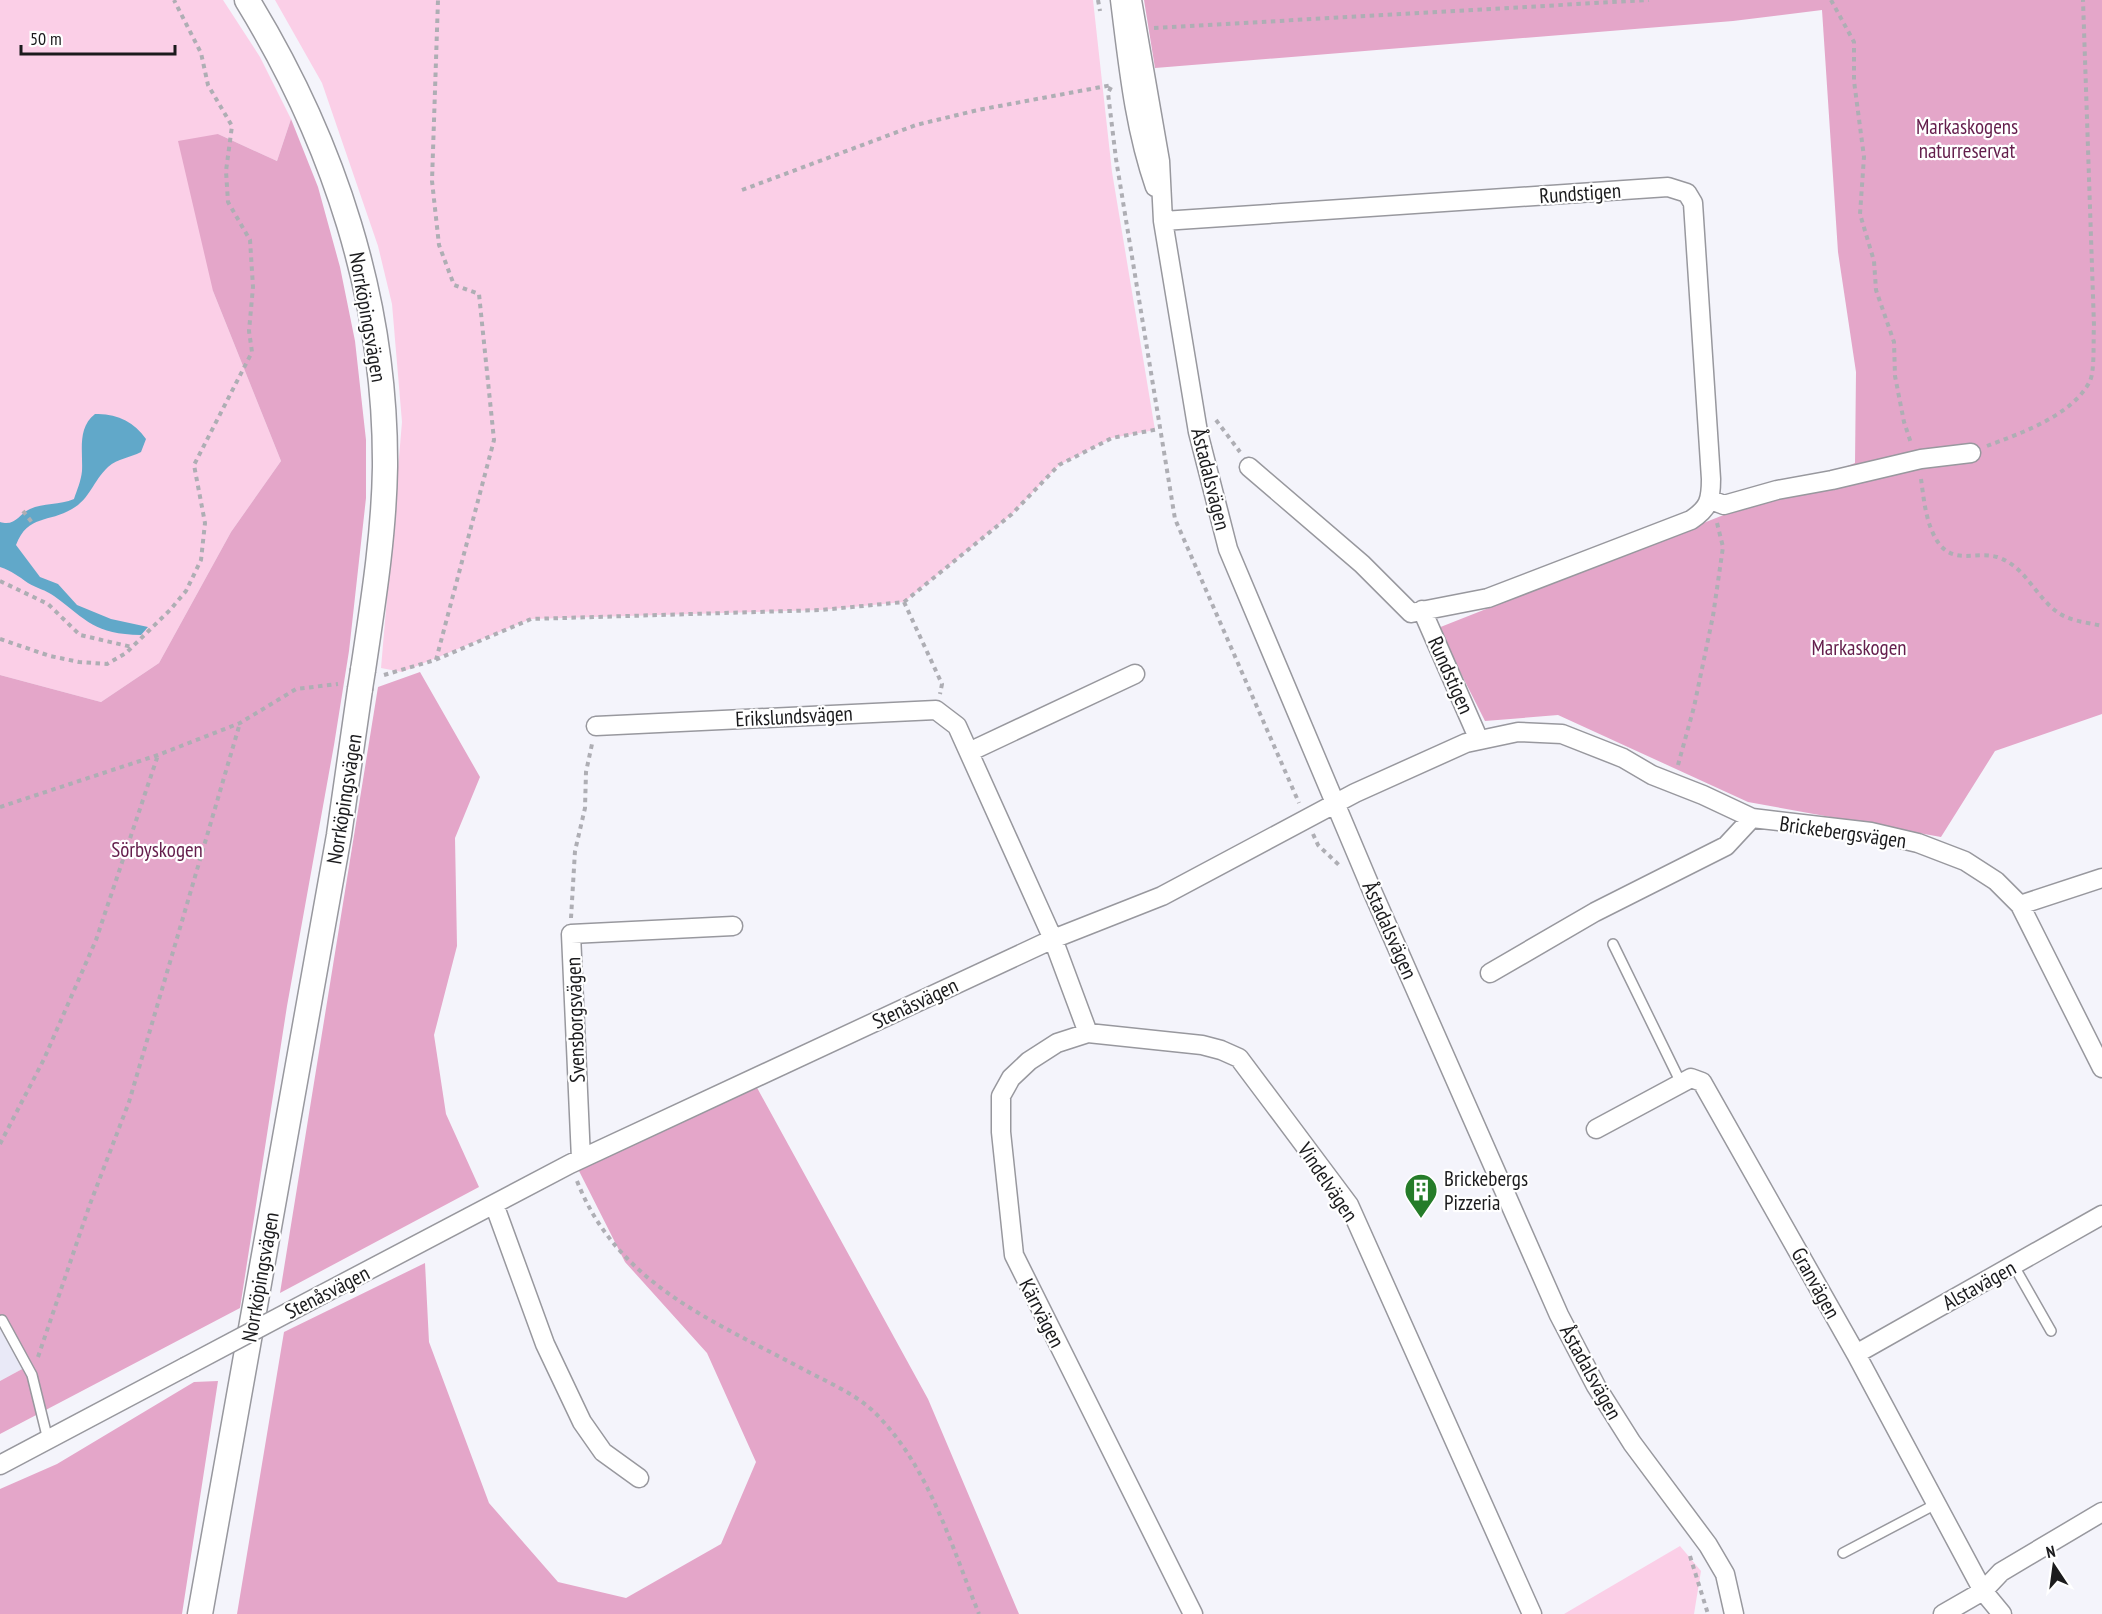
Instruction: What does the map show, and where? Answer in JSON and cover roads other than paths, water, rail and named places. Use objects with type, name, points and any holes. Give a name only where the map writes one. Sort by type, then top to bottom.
[{"type":"main road","name":"Norrköpingsvägen","points":[[200,1614],[339,835],[381,538],[385,467],[380,376],[373,324],[348,216],[324,148],[294,81],[247,0]]},
{"type":"street","name":"Åstadalsvägen","points":[[1120,0],[1130,81],[1147,164],[1160,200]]},
{"type":"street","name":"Åstadalsvägen","points":[[1132,0],[1160,161],[1160,200],[1198,432],[1228,549],[1335,803],[1559,1315],[1596,1386],[1632,1443],[1708,1545],[1725,1574],[1734,1614]]},
{"type":"street","name":"Rundstigen","points":[[1163,221],[1668,187],[1679,188],[1687,193],[1693,203],[1708,415],[1711,500],[1706,510],[1692,520],[1488,598],[1411,613],[1362,564],[1249,467]]},
{"type":"street","points":[[1711,500],[1724,505],[1777,490],[1917,460],[1971,453]]},
{"type":"street","name":"Rundstigen","points":[[1422,610],[1479,740]]},
{"type":"street","points":[[1088,1033],[1053,939],[969,752],[1135,674]]},
{"type":"street","name":"Erikslundsvägen","points":[[596,726],[936,710],[957,726],[969,752]]},
{"type":"street","name":"Brickebergsvägen","points":[[1335,803],[1466,743],[1518,732],[1562,734],[1623,758],[1652,775],[1752,818],[1871,832],[1918,843],[1965,861],[1996,881],[2020,905],[2102,1068]]},
{"type":"street","name":"Stenåsvägen","points":[[0,1465],[575,1162],[1053,939],[1162,896],[1335,803]]},
{"type":"street","name":"Brickebergsvägen","points":[[1490,973],[1595,912],[1726,846],[1752,818]]},
{"type":"street","points":[[2020,905],[2102,878]]},
{"type":"street","name":"Svensborgsvägen","points":[[575,1162],[571,934],[733,926]]},
{"type":"street","name":"Kärrvägen","points":[[1088,1033],[1057,1043],[1029,1061],[1011,1078],[1001,1096],[1001,1132],[1014,1255],[1193,1614]]},
{"type":"street","name":"Vindelvägen","points":[[1088,1033],[1202,1045],[1239,1058],[1349,1205],[1532,1614]]},
{"type":"street","name":"Granvägen","points":[[1681,1083],[1691,1078],[1702,1082],[1856,1354],[1983,1591],[2002,1614]]},
{"type":"street","points":[[1596,1129],[1681,1083]]},
{"type":"street","points":[[494,1204],[545,1344],[582,1422],[603,1452],[639,1478]]},
{"type":"street","name":"Alstavägen","points":[[1856,1354],[2102,1215]]},
{"type":"street","points":[[1943,1614],[1983,1591],[2001,1572],[2102,1512]]},
{"type":"lane","points":[[1613,944],[1681,1083]]},
{"type":"lane","points":[[2014,1266],[2051,1331]]},
{"type":"lane","points":[[2,1320],[32,1375],[48,1440]]},
{"type":"lane","points":[[1842,1553],[1936,1504]]},
{"type":"water","points":[[95,414],[111,415],[130,423],[146,439],[141,452],[112,464],[103,472],[78,505],[33,524],[21,535],[16,545],[40,577],[58,584],[77,605],[111,619],[148,627],[141,635],[102,629],[84,619],[51,594],[0,567],[0,522],[9,523],[35,507],[74,499],[81,475],[83,433],[89,420]]},
{"type":"place","name":"Brickebergs Pizzeria","points":[[1421,1219]]},
{"type":"park label","name":"Markaskogens naturreservat","points":[[1967,138]]},
{"type":"park label","name":"Markaskogen","points":[[1859,647]]},
{"type":"park label","name":"Sörbyskogen","points":[[157,849]]}]
